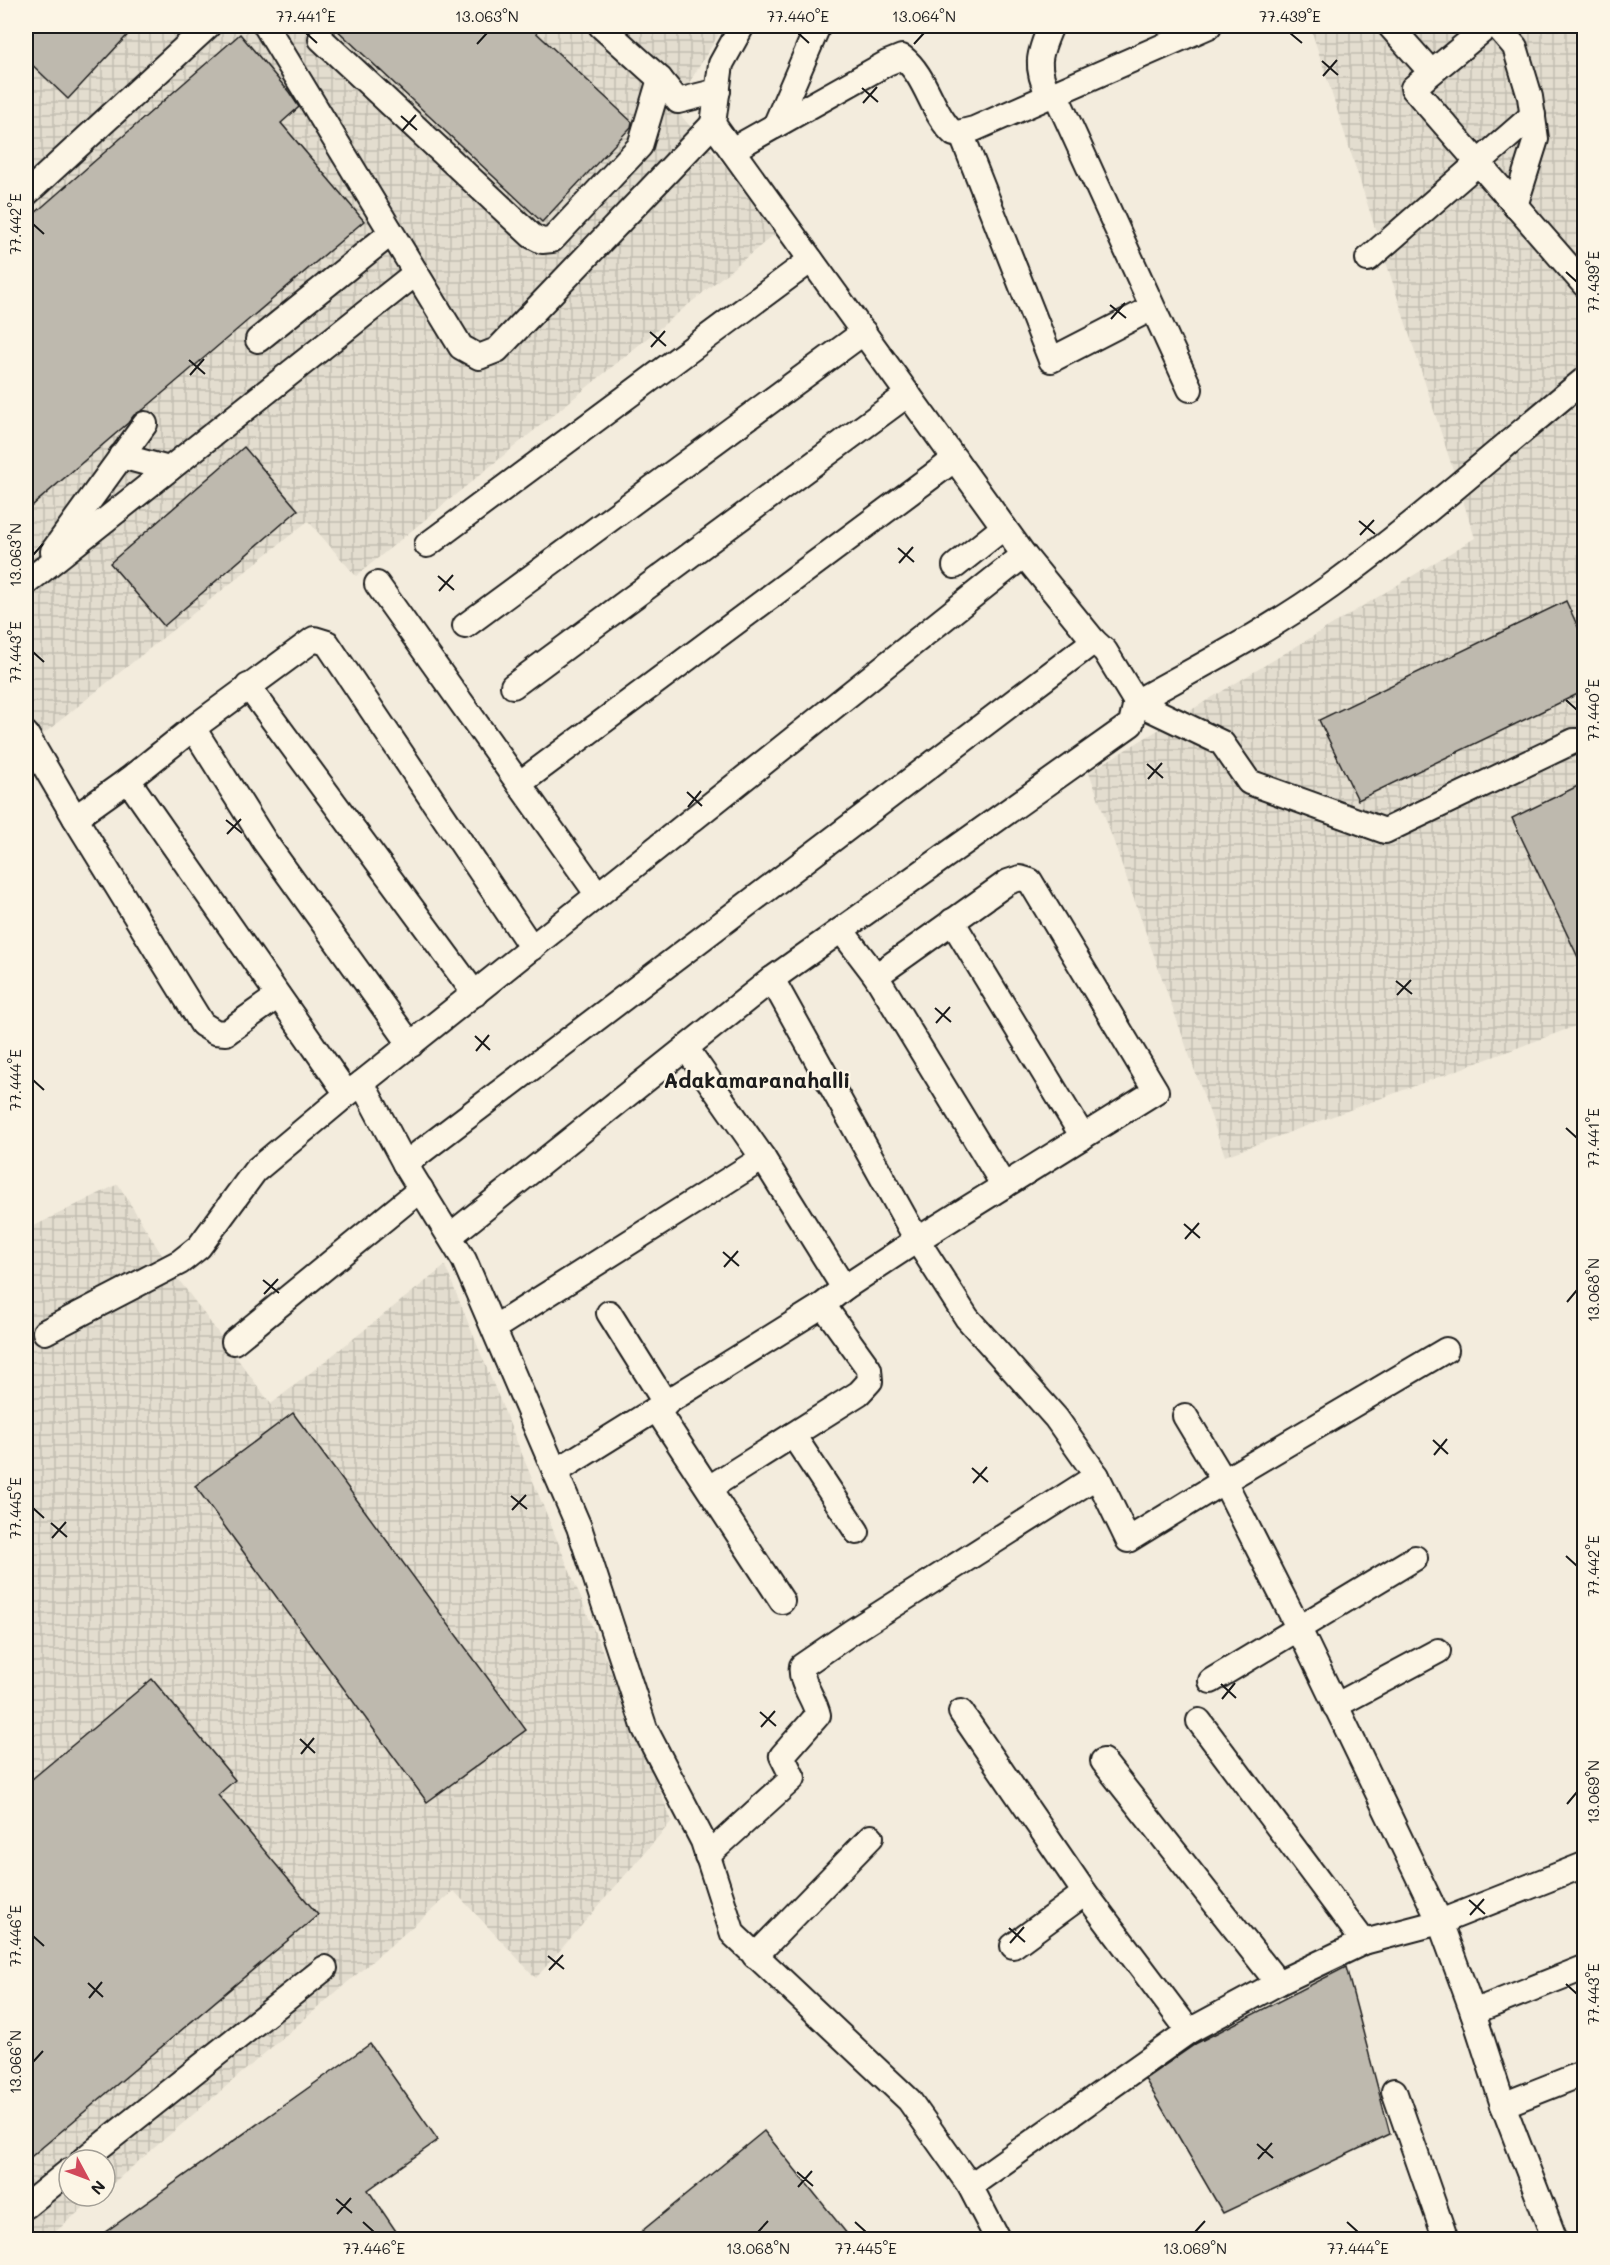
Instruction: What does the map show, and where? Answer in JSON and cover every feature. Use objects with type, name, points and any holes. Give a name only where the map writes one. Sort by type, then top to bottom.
[{"type":"street","points":[[26,194],[208,26]]},
{"type":"street","points":[[266,26],[461,347],[479,357],[497,350],[713,124],[721,64],[742,26]]},
{"type":"street","points":[[601,26],[660,79],[678,101],[717,91]]},
{"type":"street","points":[[775,126],[818,26]]},
{"type":"street","points":[[1051,26],[1040,58],[1040,77],[1052,94],[1190,389]]},
{"type":"street","points":[[732,150],[887,63],[902,57],[912,65],[945,125],[954,134],[961,133],[1209,26]]},
{"type":"street","points":[[1390,26],[1431,72]]},
{"type":"street","points":[[1488,26],[1413,88],[1584,284]]},
{"type":"street","points":[[1497,26],[1515,47],[1530,97],[1536,139],[1515,206]]},
{"type":"street","points":[[321,39],[532,236],[542,241],[552,240],[640,146],[660,79]]},
{"type":"street","points":[[1368,259],[1533,115]]},
{"type":"street","points":[[713,124],[1024,555],[1094,641],[1105,651],[1136,702],[1222,743],[1249,782],[1385,831],[1574,741],[1584,741]]},
{"type":"street","points":[[961,133],[1051,360],[1152,308]]},
{"type":"street","points":[[258,340],[391,233]]},
{"type":"street","points":[[427,545],[811,260]]},
{"type":"street","points":[[30,579],[416,273]]},
{"type":"street","points":[[465,626],[864,332]]},
{"type":"street","points":[[450,1236],[772,979],[1131,724],[1136,702],[1243,642],[1329,588],[1402,533],[1584,380]]},
{"type":"street","points":[[513,686],[908,394]]},
{"type":"street","points":[[30,579],[145,424]]},
{"type":"street","points":[[121,456],[169,469]]},
{"type":"street","points":[[519,784],[955,459]]},
{"type":"street","points":[[955,566],[1004,527]]},
{"type":"street","points":[[45,1332],[180,1262],[199,1247],[255,1171],[354,1089],[1024,555]]},
{"type":"street","points":[[377,584],[598,895]]},
{"type":"street","points":[[75,818],[128,780],[248,686],[314,639],[327,643],[532,948]]},
{"type":"street","points":[[405,1164],[1094,641]]},
{"type":"street","points":[[248,686],[475,994]]},
{"type":"street","points":[[193,728],[266,842],[411,1045]]},
{"type":"street","points":[[26,734],[202,1024],[214,1032],[226,1033],[278,996]]},
{"type":"street","points":[[128,780],[278,996],[354,1089],[405,1164],[464,1260],[579,1527],[645,1729],[703,1841],[733,1934],[909,2100],[970,2186],[998,2240]]},
{"type":"street","points":[[555,1472],[823,1305],[844,1288],[917,1240],[1156,1090],[1030,881],[1020,878],[1008,882],[876,976]]},
{"type":"street","points":[[952,921],[1083,1137]]},
{"type":"street","points":[[842,930],[876,976],[1004,1186]]},
{"type":"street","points":[[772,979],[917,1240],[967,1318],[1056,1418],[1097,1476],[1128,1540],[1446,1350]]},
{"type":"street","points":[[686,1048],[763,1158],[844,1288]]},
{"type":"street","points":[[494,1328],[763,1158]]},
{"type":"street","points":[[234,1342],[421,1189]]},
{"type":"street","points":[[709,1488],[860,1393],[870,1381],[869,1369],[823,1305]]},
{"type":"street","points":[[609,1313],[709,1488],[782,1601]]},
{"type":"street","points":[[1185,1416],[1224,1481],[1299,1629],[1440,1922],[1473,2012],[1503,2105],[1555,2240]]},
{"type":"street","points":[[793,1435],[856,1533]]},
{"type":"street","points":[[707,1856],[793,1778],[782,1756],[818,1715],[801,1673],[802,1666],[853,1631],[1097,1476]]},
{"type":"street","points":[[1211,1681],[1415,1558]]},
{"type":"street","points":[[1335,1706],[1438,1651]]},
{"type":"street","points":[[961,1712],[1085,1893],[1189,2031]]},
{"type":"street","points":[[1199,1721],[1364,1942]]},
{"type":"street","points":[[1103,1761],[1278,1983]]},
{"type":"street","points":[[756,1956],[871,1837]]},
{"type":"street","points":[[970,2186],[1189,2031],[1278,1983],[1364,1942],[1440,1922],[1584,1865]]},
{"type":"street","points":[[1013,1946],[1085,1893]]},
{"type":"street","points":[[98,2148],[325,1968]]},
{"type":"street","points":[[1473,2012],[1584,1968]]},
{"type":"street","points":[[1503,2105],[1584,2073]]},
{"type":"street","points":[[1394,2091],[1446,2240]]},
{"type":"street","points":[[26,2206],[57,2181]]},
{"type":"shaded area","points":[[26,26],[724,26],[675,109],[781,229],[356,576],[308,521],[26,748]]},
{"type":"shaded area","points":[[1310,26],[1584,26],[1584,1023],[1225,1156],[1089,772],[1475,538]]},
{"type":"shaded area","points":[[118,1184],[170,1268],[271,1404],[445,1266],[672,1821],[536,1978],[454,1891],[117,2180],[117,2148],[57,2148],[57,2208],[83,2208],[47,2239],[26,2240],[26,1230]]},
{"type":"building","points":[[26,26],[136,26],[68,99],[26,59]]},
{"type":"building","points":[[333,26],[529,26],[632,122],[631,127],[542,222]]},
{"type":"building","points":[[240,34],[299,107],[281,123],[364,221],[143,410],[134,415],[128,423],[26,511],[26,221]]},
{"type":"building","points":[[244,447],[298,510],[164,626],[110,563]]},
{"type":"building","points":[[1566,601],[1584,640],[1584,691],[1358,800],[1319,720]]},
{"type":"building","points":[[1584,783],[1584,970],[1512,818]]},
{"type":"building","points":[[293,1413],[526,1730],[427,1802],[195,1486]]},
{"type":"building","points":[[152,1679],[235,1780],[218,1795],[318,1915],[26,2161],[26,1784]]},
{"type":"building","points":[[1346,1967],[1390,2134],[1223,2213],[1145,2079],[1197,2043]]},
{"type":"building","points":[[370,2044],[438,2140],[368,2190],[402,2240],[94,2240]]},
{"type":"building","points":[[764,2131],[852,2240],[631,2240]]},
{"type":"district","name":"Adakamaranahalli","points":[[757,1081]]}]
